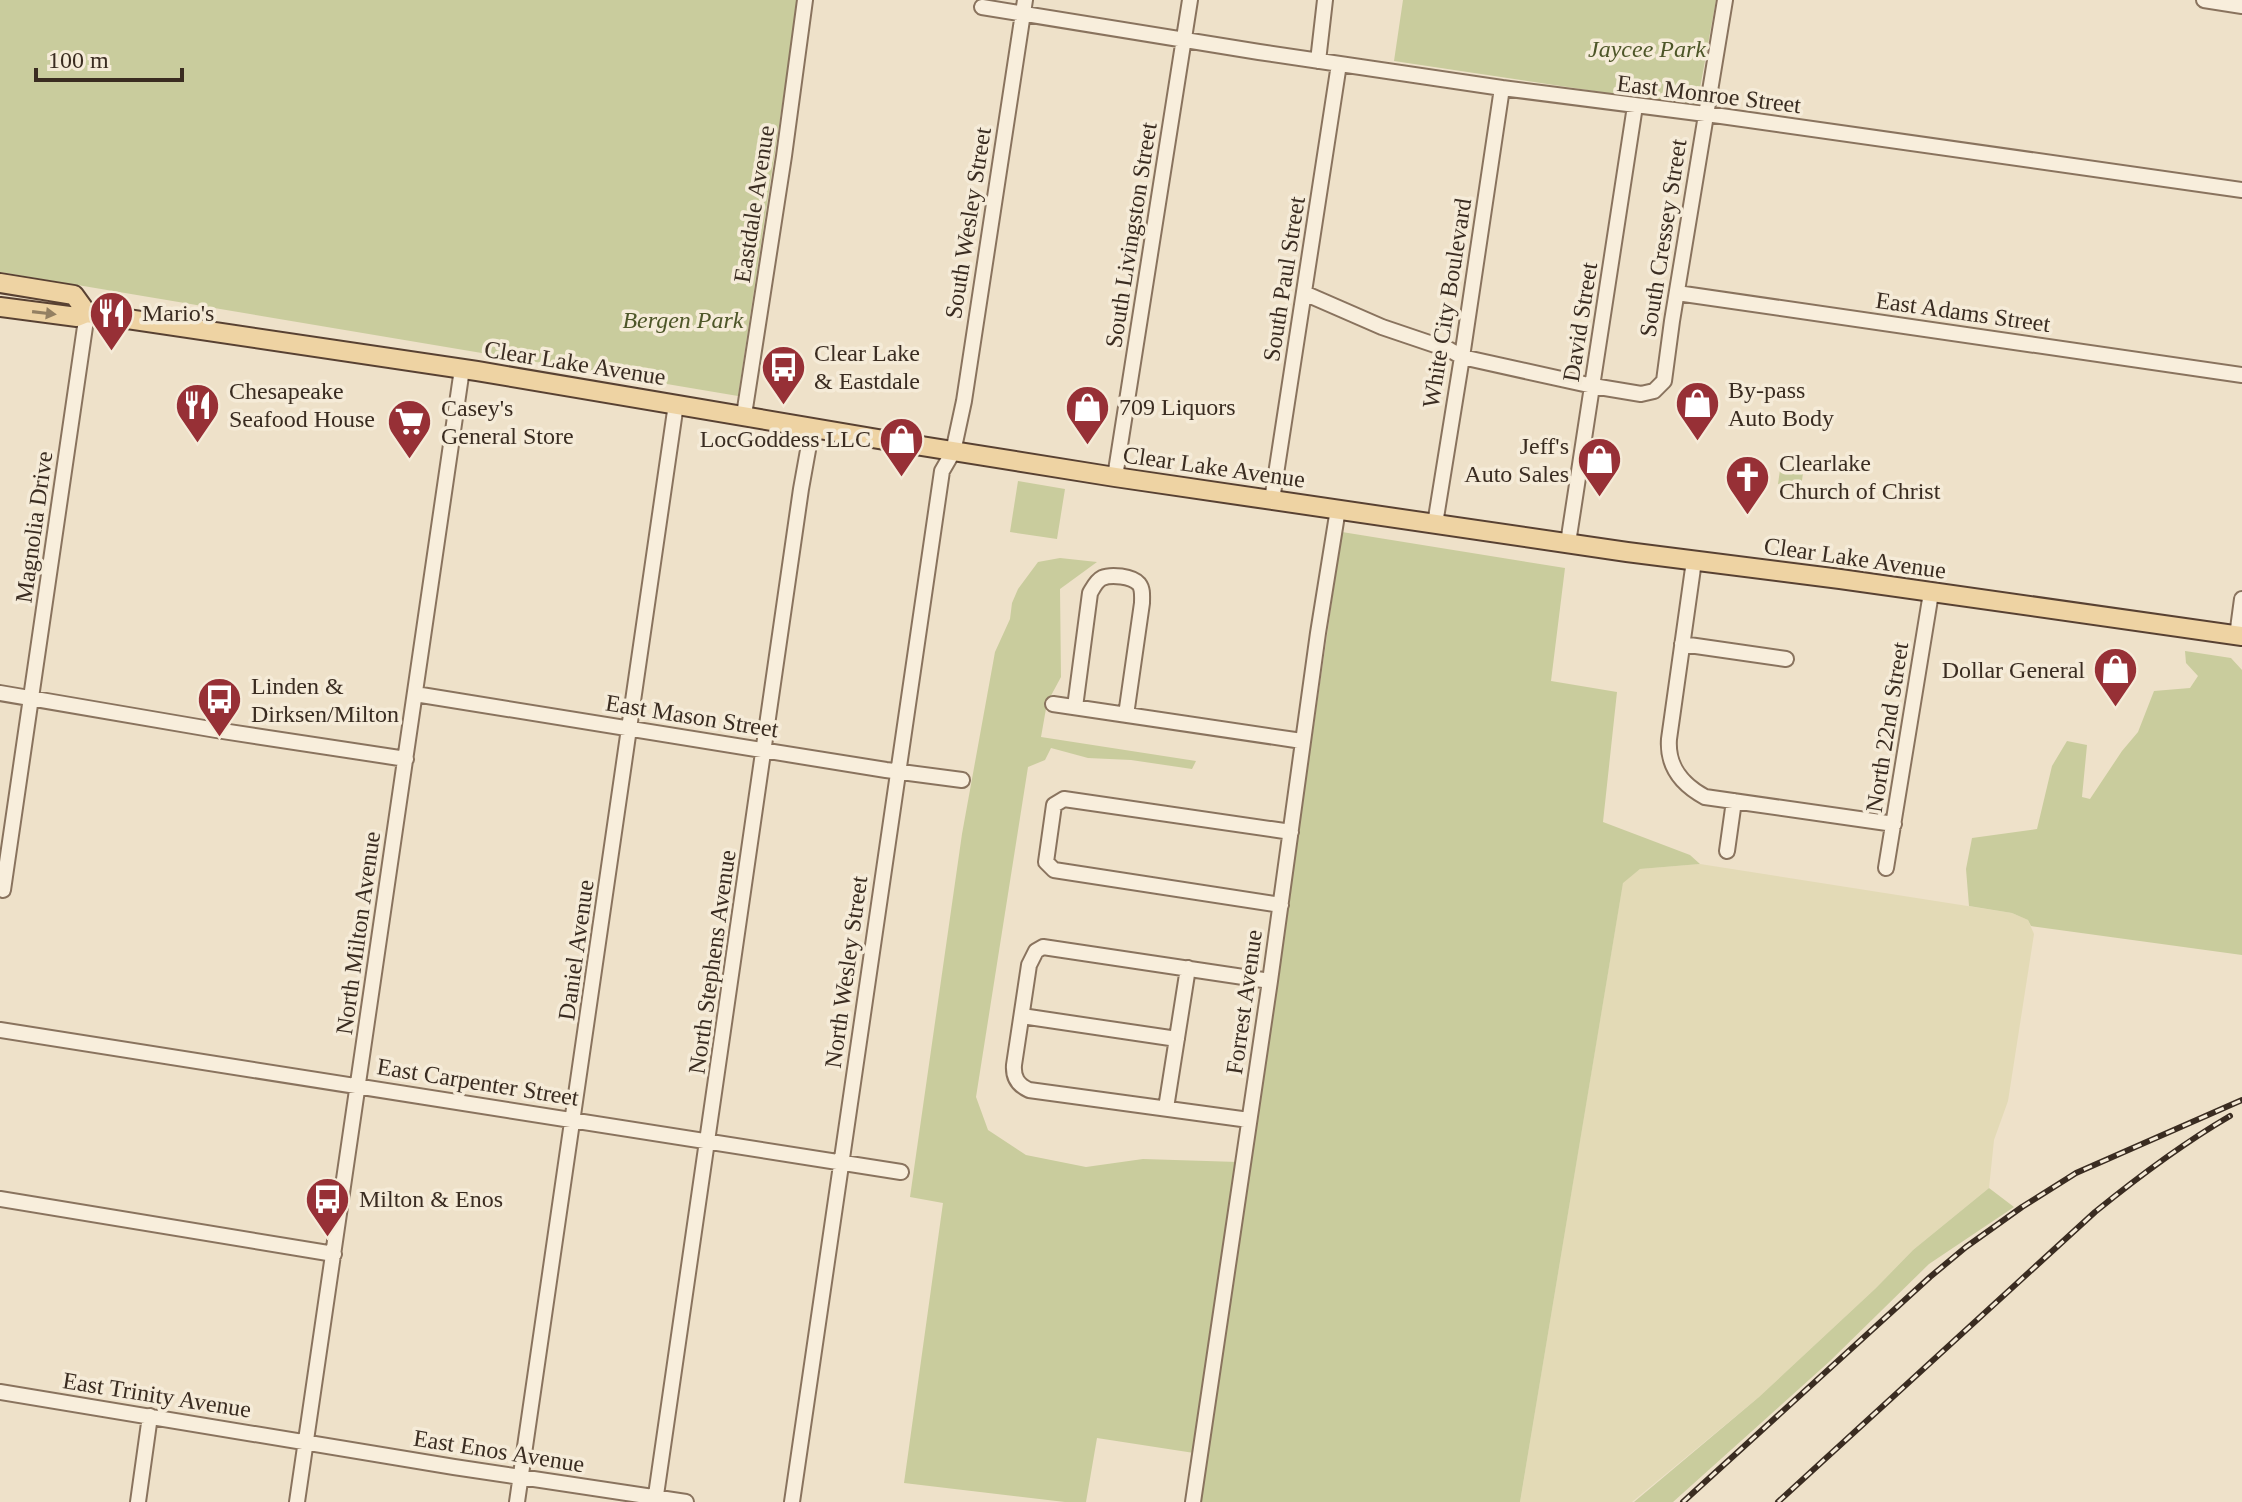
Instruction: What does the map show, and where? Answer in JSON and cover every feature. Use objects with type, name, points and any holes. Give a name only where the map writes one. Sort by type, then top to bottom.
[{"type":"main road","points":[[0,275],[20,278],[29,288]]},
{"type":"main road","name":"Clear Lake Avenue","points":[[0,283],[74,295],[87,313]]},
{"type":"main road","name":"Clear Lake Avenue","points":[[0,307],[77,317],[87,313],[462,369],[1115,477],[2239,636]]},
{"type":"street","name":"Eastdale Avenue","points":[[744,415],[805,0]]},
{"type":"street","name":"South Livingston Street","points":[[1115,477],[1190,0]]},
{"type":"street","points":[[1318,61],[1325,0]]},
{"type":"street","name":"South Cressey Street","points":[[1593,386],[1641,394],[1654,391],[1664,381],[1725,0]]},
{"type":"street","points":[[2204,0],[2242,6]]},
{"type":"street","name":"East Monroe Street","points":[[982,7],[1024,6],[1184,39],[1318,61],[2242,190]]},
{"type":"street","name":"South Wesley Street","points":[[953,452],[964,401],[1024,6]]},
{"type":"street","name":"South Paul Street","points":[[1272,500],[1339,64]]},
{"type":"street","name":"White City Boulevard","points":[[1435,524],[1502,88]]},
{"type":"street","name":"David Street","points":[[1568,543],[1635,106]]},
{"type":"street","points":[[1304,293],[1462,357],[1593,386]]},
{"type":"street","name":"East Adams Street","points":[[1677,293],[2242,375]]},
{"type":"street","name":"Magnolia Drive","points":[[3,890],[87,313]]},
{"type":"street","name":"North Milton Avenue","points":[[297,1502],[462,369]]},
{"type":"street","name":"Daniel Avenue","points":[[517,1502],[676,404]]},
{"type":"street","name":"North Stephens Avenue","points":[[656,1500],[812,428]]},
{"type":"street","name":"North Wesley Street","points":[[792,1502],[942,471],[953,452]]},
{"type":"street","name":"Forrest Avenue","points":[[1193,1502],[1338,509]]},
{"type":"street","points":[[1694,561],[1668,750],[1670,762],[1679,777],[1705,797],[1894,824]]},
{"type":"street","points":[[1075,707],[1090,593],[1101,578],[1131,578],[1139,584],[1142,603],[1126,715]]},
{"type":"street","name":"North 22nd Street","points":[[1886,868],[1931,593]]},
{"type":"street","points":[[2239,636],[2242,599]]},
{"type":"street","points":[[1682,644],[1786,659]]},
{"type":"street","points":[[0,693],[406,759]]},
{"type":"street","name":"East Mason Street","points":[[415,694],[962,780]]},
{"type":"street","points":[[1053,704],[1302,741]]},
{"type":"street","points":[[1667,787],[1679,777]]},
{"type":"street","points":[[1281,905],[1054,870],[1046,862],[1054,805],[1064,799],[1291,832]]},
{"type":"street","points":[[1727,851],[1734,801]]},
{"type":"street","points":[[1249,1120],[1029,1090],[1021,1086],[1014,1074],[1022,1016],[1031,957],[1043,947],[1270,981]]},
{"type":"street","points":[[1166,1108],[1188,968]]},
{"type":"street","points":[[1022,1016],[1177,1039]]},
{"type":"street","name":"East Carpenter Street","points":[[0,1030],[901,1172]]},
{"type":"street","points":[[0,1199],[334,1254]]},
{"type":"street","name":"East Trinity Avenue","points":[[0,1392],[306,1442]]},
{"type":"street","points":[[138,1502],[150,1416]]},
{"type":"street","name":"East Enos Avenue","points":[[306,1442],[656,1500],[686,1502]]},
{"type":"shaded area","points":[[1700,864],[2012,913],[2028,920],[2034,934],[2008,1101],[1994,1140],[1989,1188],[1913,1250],[1759,1397],[1632,1502],[1520,1502],[1623,882],[1640,869]]},
{"type":"green space","name":"Bergen Park","points":[[0,0],[798,0],[738,396],[0,272]]},
{"type":"green space","name":"Jaycee Park","points":[[1403,0],[1716,0],[1697,105],[1694,106],[1394,61]]},
{"type":"green space","points":[[1780,470],[1803,473],[1801,488],[1778,484]]},
{"type":"green space","points":[[1018,481],[1065,489],[1057,539],[1010,532]]},
{"type":"green space","points":[[1342,532],[1565,568],[1551,681],[1617,692],[1603,822],[1690,855],[1700,864],[1640,869],[1623,883],[1520,1502],[1201,1502]]},
{"type":"green space","points":[[1060,558],[1097,562],[1060,589],[1061,677],[1047,703],[1041,737],[1196,761],[1192,769],[1131,760],[1088,758],[1051,748],[1045,760],[1028,767],[976,1097],[988,1130],[1026,1155],[1086,1167],[1143,1159],[1238,1162],[1194,1453],[1097,1438],[1086,1502],[904,1483],[943,1203],[910,1197],[962,834],[995,652],[1010,619],[1012,603],[1018,589],[1038,562]]},
{"type":"green space","points":[[2185,651],[2231,658],[2242,670],[2242,955],[2031,926],[2028,920],[2012,913],[1969,906],[1966,869],[1972,838],[2037,829],[2052,766],[2067,741],[2087,745],[2082,797],[2090,799],[2138,732],[2154,691],[2190,688],[2198,676],[2186,663]]},
{"type":"green space","points":[[1989,1188],[2014,1207],[1929,1264],[1830,1361],[1673,1502],[1634,1502],[1759,1397],[1913,1250]]},
{"type":"railway","points":[[1683,1502],[1966,1247],[2076,1173],[2242,1100]]},
{"type":"railway","points":[[1778,1502],[2095,1212],[2161,1161],[2230,1116]]},
{"type":"place","name":"Mario's","points":[[111,352]]},
{"type":"place","name":"Clear Lake & Eastdale","points":[[783,406]]},
{"type":"place","name":"By-pass Auto Body","points":[[1697,443]]},
{"type":"place","name":"Chesapeake Seafood House","points":[[198,444]]},
{"type":"place","name":"709 Liquors","points":[[1088,446]]},
{"type":"place","name":"Casey's General Store","points":[[410,461]]},
{"type":"place","name":"LocGoddess LLC","points":[[902,478]]},
{"type":"place","name":"Jeff's Auto Sales","points":[[1600,499]]},
{"type":"place","name":"Clearlake Church of Christ","points":[[1748,516]]},
{"type":"place","name":"Dollar General","points":[[2116,709]]},
{"type":"place","name":"Linden & Dirksen/Milton","points":[[220,739]]},
{"type":"place","name":"Milton & Enos","points":[[328,1238]]}]
